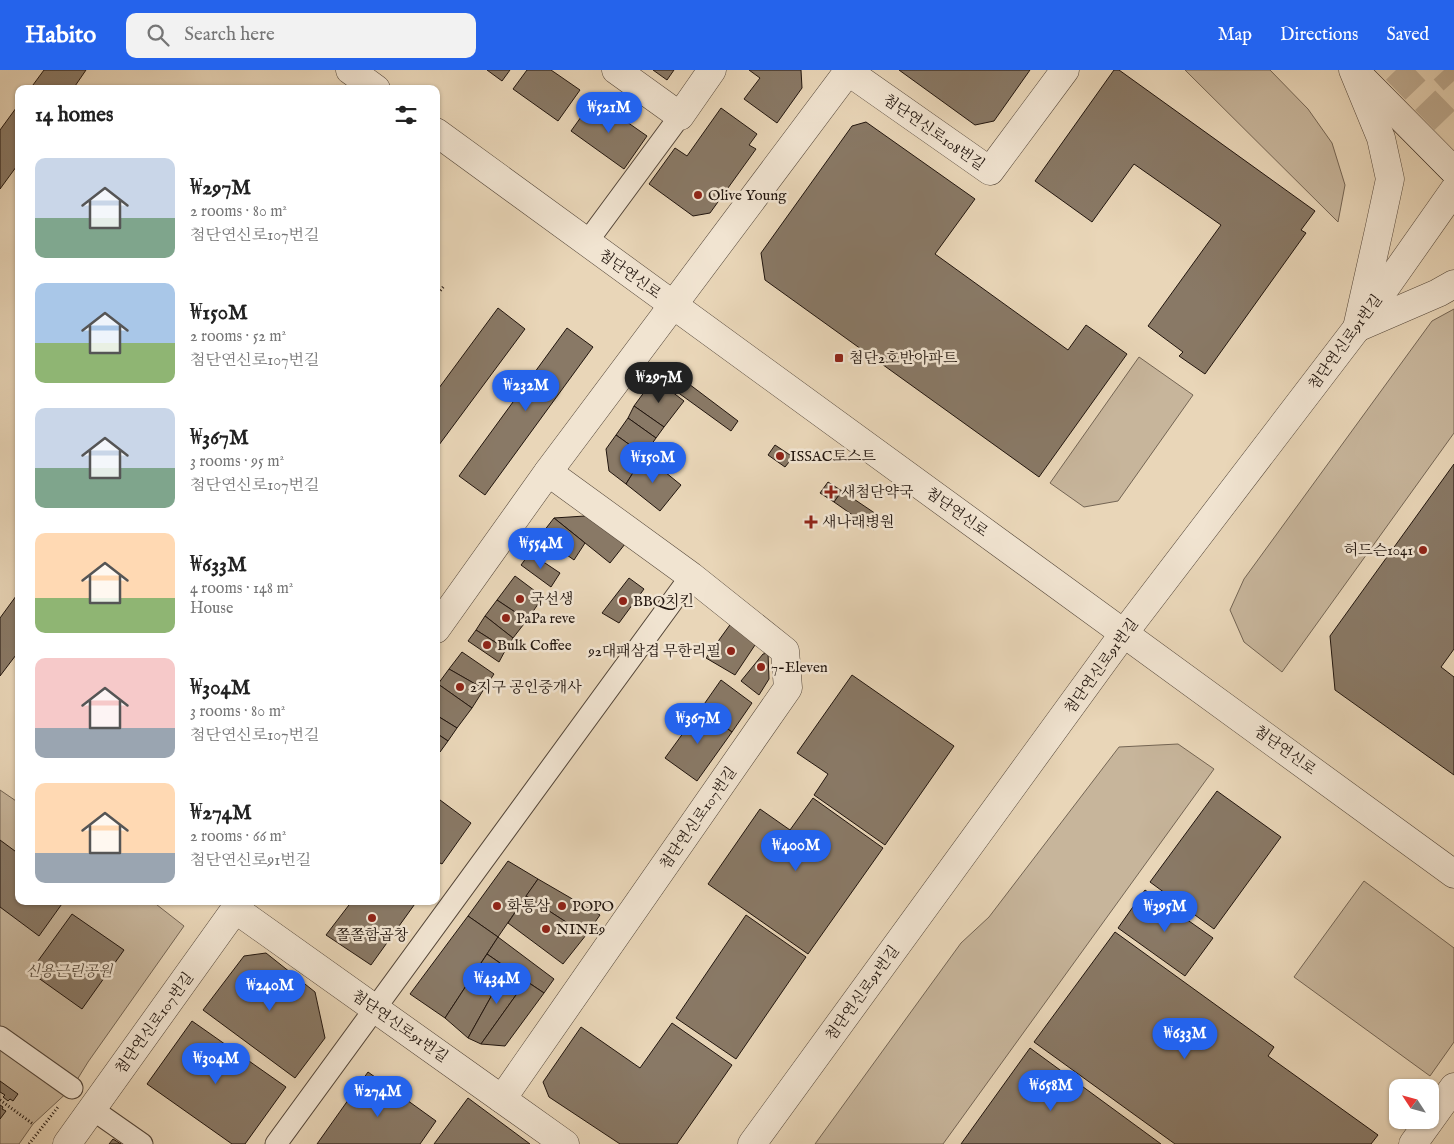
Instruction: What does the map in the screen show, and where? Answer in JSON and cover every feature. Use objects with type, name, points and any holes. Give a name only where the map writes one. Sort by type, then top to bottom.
[{"type":"street","points":[[350,70],[371,85]]},
{"type":"street","points":[[616,70],[680,116]]},
{"type":"street","points":[[587,242],[712,70]]},
{"type":"street","name":"첨단연신로108번길","points":[[673,305],[848,70],[990,171],[1065,70]]},
{"type":"street","points":[[1354,70],[1454,171]]},
{"type":"street","points":[[1354,70],[1381,138],[1390,179],[1357,328]]},
{"type":"street","name":"첨단연신로","points":[[440,135],[1454,874]]},
{"type":"street","name":"첨단연신로91번길","points":[[752,1144],[1124,633],[1357,328],[1454,190]]},
{"type":"street","points":[[1357,328],[1438,294],[1454,284]]},
{"type":"street","points":[[440,623],[548,472],[673,305]]},
{"type":"street","name":"첨단연신로107번길","points":[[502,1099],[788,688],[785,651],[691,576],[548,472]]},
{"type":"street","points":[[276,1144],[691,576]]},
{"type":"street","name":"첨단연신로91번길","points":[[238,905],[376,1009],[565,1144]]},
{"type":"street","name":"첨단연신로107번길","points":[[67,1144],[238,905]]},
{"type":"street","points":[[0,1037],[72,1088]]},
{"type":"street","points":[[1413,1144],[1454,1087]]},
{"type":"street","points":[[92,1109],[142,1144]]},
{"type":"path","points":[[440,291],[444,286]]},
{"type":"path","points":[[29,1144],[72,1088]]},
{"type":"path","points":[[0,1100],[33,1124]]},
{"type":"green space","points":[[1185,70],[1270,70],[1308,109],[1332,143],[1345,185],[1338,222]]},
{"type":"green space","points":[[1454,309],[1454,433],[1282,672],[1244,642],[1230,610],[1244,579],[1432,321]]},
{"type":"green space","points":[[1139,357],[1193,395],[1118,501],[1084,507],[1050,483]]},
{"type":"green space","points":[[1178,744],[1214,769],[943,1144],[815,1144],[961,943],[989,917],[1119,747]]},
{"type":"green space","name":"신용근린공원","points":[[0,790],[15,800],[15,905],[157,905],[184,926],[88,1062],[72,1088],[33,1124],[19,1144],[0,1144]]},
{"type":"green space","points":[[1364,881],[1454,948],[1454,1042],[1430,1076],[1294,977]]},
{"type":"building","points":[[44,70],[86,70],[76,85],[33,85]]},
{"type":"building","points":[[487,70],[510,70],[502,81]]},
{"type":"building","points":[[527,70],[551,70],[580,90],[558,121],[513,89]]},
{"type":"building","points":[[653,70],[674,70],[667,80]]},
{"type":"building","points":[[749,70],[801,70],[802,88],[777,123],[744,99],[760,78]]},
{"type":"building","points":[[899,70],[1030,70],[994,121],[975,125]]},
{"type":"building","points":[[1114,70],[1119,70],[1315,211],[1301,230],[1306,233],[1205,374],[1179,356],[1183,352],[1148,326],[1221,225],[1134,164],[1092,222],[1035,181]]},
{"type":"building","points":[[594,99],[647,136],[624,169],[571,131]]},
{"type":"building","points":[[721,108],[757,134],[749,145],[756,149],[710,213],[693,216],[649,184],[675,148],[687,156]]},
{"type":"building","points":[[15,109],[15,168],[0,189],[0,130]]},
{"type":"building","points":[[866,122],[975,199],[935,254],[1068,350],[1086,325],[1127,354],[1039,477],[765,280],[761,253],[852,126]]},
{"type":"building","points":[[498,308],[525,329],[440,444],[440,387]]},
{"type":"building","points":[[567,328],[593,347],[485,495],[459,476]]},
{"type":"building","points":[[681,378],[738,421],[731,431],[662,381]]},
{"type":"building","points":[[663,385],[684,401],[664,427],[634,406],[645,391]]},
{"type":"building","points":[[634,406],[664,427],[656,438],[628,418]]},
{"type":"building","points":[[628,418],[656,438],[644,455],[616,435]]},
{"type":"building","points":[[616,435],[644,455],[626,484],[609,471],[606,449]]},
{"type":"building","name":"ISSAC토스트","points":[[775,445],[793,457],[785,467],[768,455]]},
{"type":"building","points":[[644,455],[681,485],[660,511],[626,484]]},
{"type":"building","name":"허드슨1041","points":[[1454,464],[1454,649],[1441,667],[1454,677],[1454,775],[1335,690],[1330,636]]},
{"type":"building","name":"새첨단약국","points":[[828,482],[842,491],[834,502],[820,493]]},
{"type":"building","points":[[842,491],[882,518],[874,530],[834,502]]},
{"type":"building","points":[[585,516],[625,544],[610,563],[554,518]]},
{"type":"building","points":[[554,518],[585,543],[574,560],[540,536]]},
{"type":"building","points":[[530,553],[560,573],[551,587],[521,565]]},
{"type":"building","name":"국선생","points":[[515,576],[543,597],[527,620],[497,600]]},
{"type":"building","name":"BBQ치킨","points":[[629,578],[644,589],[619,623],[602,613]]},
{"type":"building","points":[[15,597],[15,656],[0,676],[0,618]]},
{"type":"building","name":"PaPa reve","points":[[497,600],[527,620],[513,638],[485,616]]},
{"type":"building","points":[[485,616],[513,638],[506,649],[476,630]]},
{"type":"building","name":"92대패삼겹 무한리필","points":[[732,622],[755,645],[735,675],[706,658]]},
{"type":"building","name":"Bulk Coffee","points":[[476,630],[506,649],[499,662],[468,641]]},
{"type":"building","points":[[462,652],[494,674],[484,689],[449,669]]},
{"type":"building","name":"7-Eleven","points":[[768,653],[769,679],[759,695],[741,681],[763,654]]},
{"type":"building","name":"2지구 공인중개사","points":[[449,669],[484,689],[472,708],[440,685],[440,681]]},
{"type":"building","points":[[852,675],[954,746],[885,845],[814,795],[828,774],[797,753]]},
{"type":"building","points":[[721,680],[752,703],[732,732],[700,710]]},
{"type":"building","points":[[440,685],[472,708],[457,728],[440,717]]},
{"type":"building","points":[[700,710],[732,732],[697,781],[665,758]]},
{"type":"building","points":[[440,717],[457,728],[448,741],[440,736]]},
{"type":"building","points":[[440,736],[448,741],[440,752]]},
{"type":"building","points":[[1217,791],[1281,837],[1214,929],[1150,882]]},
{"type":"building","points":[[813,798],[883,848],[808,954],[708,884],[760,809],[790,830]]},
{"type":"building","points":[[440,800],[471,823],[442,864],[440,863]]},
{"type":"building","points":[[0,840],[15,851],[15,905],[61,905],[39,936],[0,907]]},
{"type":"building","name":"화통삼","points":[[508,861],[538,879],[498,937],[468,916]]},
{"type":"building","name":"POPO","points":[[538,879],[600,915],[586,935],[526,896]]},
{"type":"building","points":[[1145,890],[1213,938],[1185,976],[1118,928]]},
{"type":"building","name":"NINE9","points":[[526,896],[586,935],[563,964],[508,923]]},
{"type":"building","name":"쫄쫄함곱창","points":[[349,905],[414,905],[371,965],[326,935]]},
{"type":"building","points":[[72,914],[124,950],[82,1009],[30,972]]},
{"type":"building","points":[[746,915],[806,957],[736,1059],[676,1018]]},
{"type":"building","points":[[468,916],[498,937],[445,1018],[410,994]]},
{"type":"building","points":[[1115,932],[1274,1047],[1268,1056],[1378,1135],[1371,1144],[1175,1144],[1034,1042]]},
{"type":"building","points":[[498,937],[554,979],[544,993],[487,954]]},
{"type":"building","points":[[266,953],[315,992],[325,1038],[295,1078],[203,1010],[244,956]]},
{"type":"building","points":[[487,954],[507,968],[468,1038],[445,1018]]},
{"type":"building","points":[[507,968],[526,981],[481,1044],[468,1038]]},
{"type":"building","points":[[526,981],[544,993],[505,1046],[481,1044]]},
{"type":"building","points":[[192,1021],[286,1087],[245,1144],[232,1144],[147,1084]]},
{"type":"building","points":[[672,1023],[732,1065],[677,1144],[620,1144],[549,1097],[543,1082],[581,1027],[640,1068]]},
{"type":"building","points":[[1030,1048],[1161,1144],[961,1144]]},
{"type":"building","points":[[368,1072],[436,1121],[420,1144],[317,1144]]},
{"type":"building","points":[[0,1081],[18,1094],[13,1101],[10,1099],[8,1101],[3,1097],[5,1095],[0,1092]]},
{"type":"building","points":[[468,1098],[530,1144],[434,1144]]},
{"type":"building","points":[[0,1105],[6,1111],[0,1119]]},
{"type":"building","points":[[113,1139],[121,1144],[109,1144]]},
{"type":"tunnel","points":[[1396,70],[1454,130]]},
{"type":"tunnel","points":[[1444,70],[1454,81]]},
{"type":"place","name":"Olive Young","points":[[698,195]]},
{"type":"place","name":"첨단2호반아파트","points":[[839,358]]},
{"type":"place","name":"ISSAC토스트","points":[[780,456]]},
{"type":"place","name":"새첨단약국","points":[[831,492]]},
{"type":"place","name":"새나래병원","points":[[811,522]]},
{"type":"place","name":"허드슨1041","points":[[1423,550]]},
{"type":"place","name":"국선생","points":[[520,599]]},
{"type":"place","name":"BBQ치킨","points":[[623,601]]},
{"type":"place","name":"PaPa reve","points":[[506,618]]},
{"type":"place","name":"Bulk Coffee","points":[[487,645]]},
{"type":"place","name":"92대패삼겹 무한리필","points":[[731,651]]},
{"type":"place","name":"7-Eleven","points":[[761,667]]},
{"type":"place","name":"2지구 공인중개사","points":[[460,687]]},
{"type":"place","name":"화통삼","points":[[497,906]]},
{"type":"place","name":"POPO","points":[[562,906]]},
{"type":"place","name":"쫄쫄함곱창","points":[[372,918]]},
{"type":"place","name":"NINE9","points":[[546,929]]}]
